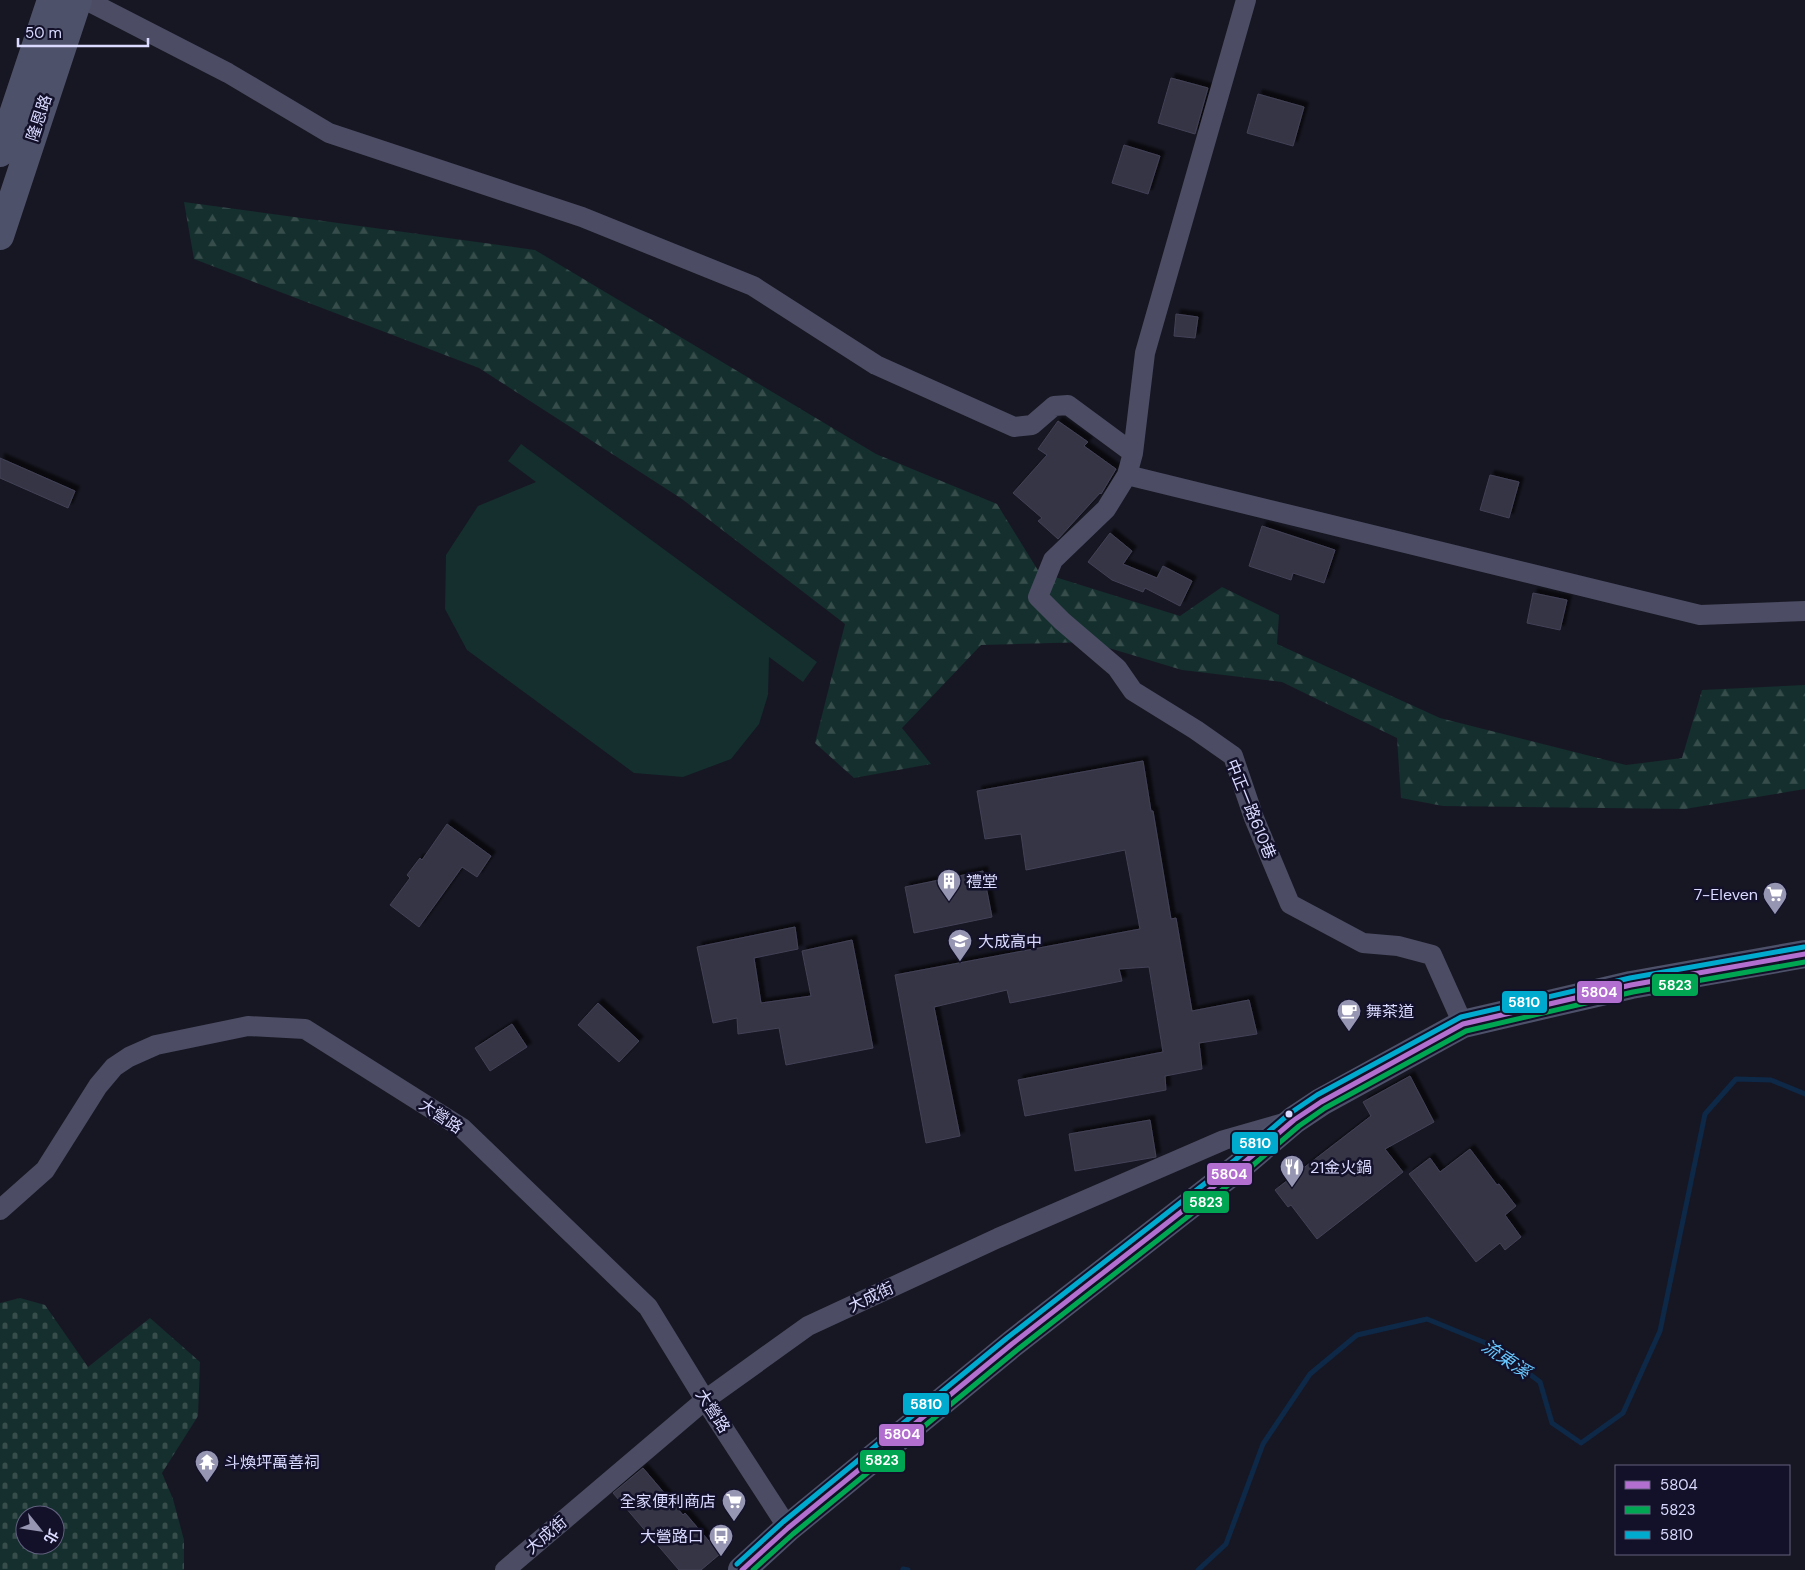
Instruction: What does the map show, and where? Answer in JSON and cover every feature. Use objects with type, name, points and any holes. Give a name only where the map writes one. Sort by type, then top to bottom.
[{"type":"main road","name":"隆恩路","points":[[0,152],[51,0]]},
{"type":"main road","name":"隆恩路","points":[[0,236],[78,0]]},
{"type":"main road","points":[[742,1570],[788,1528],[1012,1344],[1240,1166],[1294,1120],[1321,1102],[1463,1024],[1631,984],[1805,954]]},
{"type":"street","points":[[86,0],[228,73],[329,133],[582,217],[753,286],[876,365],[1014,427],[1032,425],[1054,406],[1068,405],[1133,453]]},
{"type":"street","points":[[1246,0],[1145,353],[1133,453],[1127,475],[1700,615],[1805,612]]},
{"type":"street","name":"中正一路610巷","points":[[1127,475],[1106,509],[1053,560],[1038,597],[1062,621],[1117,668],[1133,691],[1196,730],[1233,756],[1254,818],[1290,904],[1363,943],[1398,946],[1432,955],[1463,1024]]},
{"type":"street","name":"大營路","points":[[0,1210],[45,1170],[98,1086],[114,1067],[129,1057],[156,1045],[248,1026],[305,1029],[462,1128],[648,1307],[704,1400],[788,1528]]},
{"type":"street","name":"大成街","points":[[505,1570],[704,1400],[808,1326],[998,1238],[1224,1140],[1294,1120]]},
{"type":"green space","points":[[184,202],[535,250],[876,454],[997,504],[1039,572],[1180,616],[1222,587],[1279,615],[1277,644],[1440,718],[1626,765],[1682,758],[1702,690],[1805,685],[1805,789],[1685,809],[1443,806],[1401,798],[1397,738],[1282,682],[1182,670],[1089,642],[981,645],[902,728],[931,764],[854,778],[815,743],[845,624],[682,499],[479,368],[194,259]]},
{"type":"green space","points":[[521,444],[817,662],[803,682],[769,657],[768,695],[759,724],[731,759],[683,777],[634,773],[467,650],[445,609],[446,555],[478,506],[536,482],[508,461]]},
{"type":"green space","points":[[20,1298],[45,1305],[88,1367],[150,1318],[200,1362],[198,1416],[162,1473],[173,1499],[184,1540],[184,1570],[0,1570],[0,1303]]},
{"type":"building","points":[[1171,78],[1208,88],[1195,134],[1158,123]]},
{"type":"building","points":[[1258,94],[1304,107],[1293,146],[1247,133]]},
{"type":"building","points":[[1124,145],[1160,156],[1148,194],[1112,183]]},
{"type":"building","points":[[1176,314],[1198,317],[1195,338],[1174,336]]},
{"type":"building","points":[[1058,421],[1088,442],[1084,446],[1116,469],[1101,494],[1058,539],[1038,521],[1042,518],[1013,493],[1047,455],[1038,449]]},
{"type":"building","points":[[0,458],[75,491],[68,508],[0,478]]},
{"type":"building","points":[[1490,475],[1519,482],[1509,518],[1480,510]]},
{"type":"building","points":[[1262,526],[1335,550],[1324,583],[1293,573],[1291,580],[1249,566]]},
{"type":"building","points":[[1110,533],[1132,551],[1123,564],[1157,578],[1163,566],[1192,581],[1180,606],[1145,588],[1143,592],[1112,580],[1088,562]]},
{"type":"building","points":[[1533,593],[1567,600],[1560,630],[1527,623]]},
{"type":"building","points":[[1143,761],[1171,919],[1176,918],[1192,1011],[1249,1000],[1257,1034],[1199,1043],[1202,1069],[1165,1076],[1166,1090],[1025,1116],[1018,1080],[1163,1052],[1149,967],[1119,969],[1122,981],[1010,1003],[1007,990],[934,1007],[960,1136],[926,1143],[895,975],[1140,929],[1125,850],[1026,870],[1021,834],[985,839],[977,791]]},
{"type":"building","points":[[447,824],[491,856],[477,877],[462,867],[419,927],[390,905],[410,878],[407,875],[420,858],[422,860]]},
{"type":"building","name":"禮堂","points":[[983,871],[992,917],[914,933],[905,887]]},
{"type":"building","points":[[795,927],[798,949],[754,958],[761,1003],[811,996],[802,951],[852,940],[873,1048],[786,1065],[779,1028],[738,1034],[737,1018],[713,1023],[697,947]]},
{"type":"building","points":[[598,1003],[639,1041],[619,1062],[578,1025]]},
{"type":"building","points":[[512,1024],[527,1047],[490,1071],[475,1048]]},
{"type":"building","points":[[1410,1076],[1434,1122],[1385,1149],[1403,1172],[1317,1239],[1291,1205],[1288,1207],[1275,1190],[1371,1116],[1363,1102]]},
{"type":"building","points":[[1150,1120],[1156,1157],[1075,1171],[1069,1134]]},
{"type":"building","points":[[1470,1149],[1497,1185],[1499,1184],[1516,1206],[1505,1215],[1521,1237],[1505,1250],[1500,1243],[1476,1262],[1409,1174],[1430,1158],[1440,1172]]},
{"type":"building","points":[[643,1468],[683,1515],[685,1513],[720,1554],[701,1570],[679,1570],[613,1493]]},
{"type":"waterway","name":"流東溪","points":[[1198,1570],[1226,1544],[1263,1444],[1310,1374],[1357,1335],[1427,1319],[1493,1346],[1540,1382],[1552,1423],[1581,1443],[1623,1413],[1660,1331],[1705,1114],[1736,1079],[1771,1080],[1805,1094]]},
{"type":"waterway","points":[[903,1569],[908,1570]]},
{"type":"transit line","name":"5810","points":[[737,1564],[783,1522],[1007,1338],[1235,1160],[1289,1114],[1317,1095],[1461,1017],[1630,978],[1804,947]]},
{"type":"transit line","name":"5804","points":[[742,1570],[788,1528],[1012,1344],[1240,1166],[1294,1120],[1321,1102],[1463,1024],[1631,985],[1805,954]]},
{"type":"transit line","name":"5823","points":[[753,1570],[793,1534],[1017,1350],[1245,1172],[1299,1126],[1325,1108],[1466,1031],[1633,992],[1805,962]]},
{"type":"place","name":"禮堂","points":[[949,902]]},
{"type":"place","name":"7-Eleven","points":[[1775,915]]},
{"type":"place","name":"大成高中","points":[[960,962]]},
{"type":"place","name":"舞茶道","points":[[1349,1032]]},
{"type":"place","name":"21金火鍋","points":[[1292,1188]]},
{"type":"place","name":"斗煥坪萬善祠","points":[[207,1483]]},
{"type":"place","name":"全家便利商店","points":[[734,1522]]},
{"type":"place","name":"大營路口","points":[[721,1557]]}]
